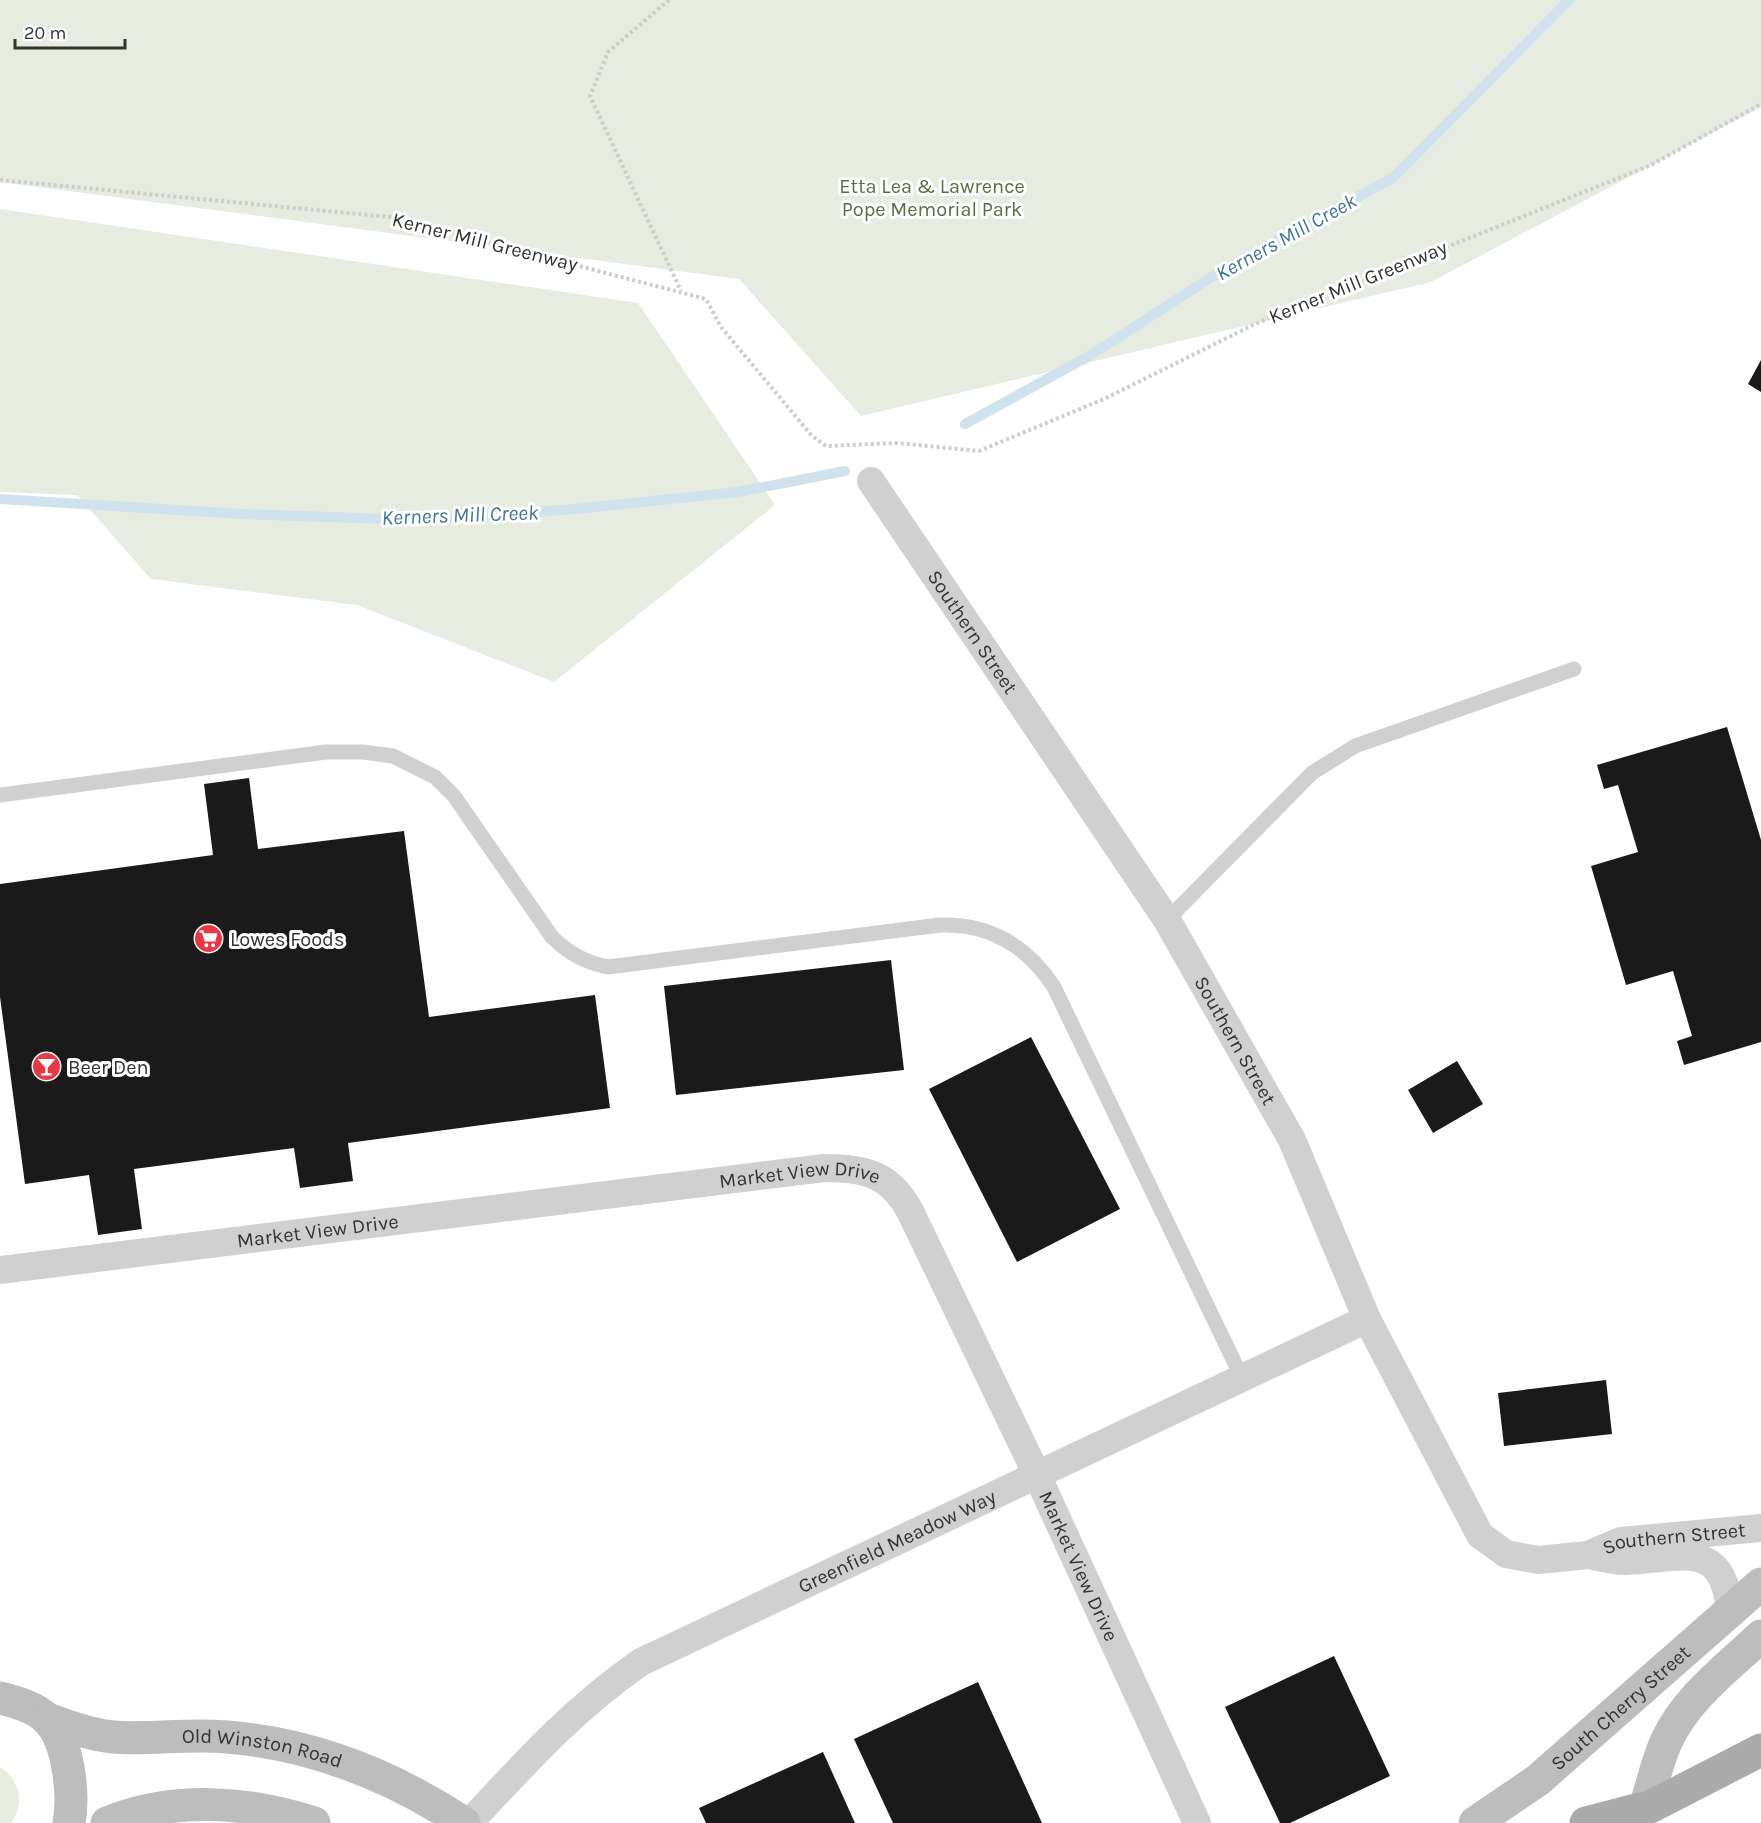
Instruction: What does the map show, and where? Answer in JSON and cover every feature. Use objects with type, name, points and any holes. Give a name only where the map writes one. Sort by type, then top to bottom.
[{"type":"main road","name":"South Cherry Street","points":[[1475,1823],[1538,1780],[1730,1614],[1761,1584]]},
{"type":"main road","name":"South Cherry Street","points":[[1632,1815],[1666,1741],[1680,1719],[1708,1685],[1761,1636]]},
{"type":"main road","name":"Old Winston Road","points":[[6,1693],[47,1719],[111,1736],[225,1736],[291,1746],[327,1755],[396,1782],[464,1823]]},
{"type":"main road","points":[[47,1719],[60,1740],[70,1778],[72,1793],[69,1823]]},
{"type":"main road","points":[[1586,1823],[1632,1815],[1761,1750]]},
{"type":"main road","points":[[107,1823],[164,1807],[192,1804],[246,1808],[314,1823]]},
{"type":"street","name":"Southern Street","points":[[871,481],[1167,920],[1292,1140],[1367,1319],[1480,1535],[1499,1550],[1521,1558],[1553,1559],[1587,1555],[1621,1541],[1761,1527]]},
{"type":"street","name":"Market View Drive","points":[[0,1270],[804,1170],[857,1169],[880,1178],[902,1197],[1037,1475],[1197,1823]]},
{"type":"street","name":"Greenfield Meadow Way","points":[[469,1823],[562,1724],[585,1703],[641,1662],[1367,1319]]},
{"type":"street","name":"Southern Street","points":[[1587,1555],[1623,1561],[1677,1555],[1700,1558],[1719,1574],[1729,1597],[1730,1614]]},
{"type":"lane","points":[[1167,920],[1312,773],[1355,746],[1574,669]]},
{"type":"lane","points":[[0,795],[317,753],[351,752],[385,755],[417,766],[447,788],[552,937],[572,954],[588,962],[608,967],[940,925],[971,926],[991,932],[1023,951],[1054,987],[1242,1378]]},
{"type":"path","points":[[669,0],[608,52],[590,96],[681,292]]},
{"type":"path","name":"Kerner Mill Greenway","points":[[0,180],[390,217],[681,292],[706,299],[721,327],[812,436],[826,446],[897,442],[979,451],[1104,399],[1256,324],[1651,165],[1761,104]]},
{"type":"green space","name":"Etta Lea & Lawrence Pope Memorial Park","points":[[0,0],[1761,0],[1761,107],[1431,282],[861,416],[739,279],[0,182]]},
{"type":"green space","points":[[0,209],[638,303],[775,505],[554,682],[357,605],[151,579],[77,495],[0,492]]},
{"type":"green space","points":[[0,1767],[12,1779],[18,1793],[18,1808],[11,1823],[0,1823]]},
{"type":"building","points":[[1761,360],[1761,392],[1748,384]]},
{"type":"building","points":[[1727,727],[1761,840],[1761,1042],[1684,1065],[1677,1041],[1692,1036],[1673,971],[1626,985],[1591,866],[1638,852],[1618,785],[1604,789],[1597,765]]},
{"type":"building","name":"Lowes Foods","points":[[249,778],[258,849],[404,831],[429,1017],[595,995],[610,1108],[348,1143],[353,1181],[300,1188],[294,1148],[134,1169],[142,1229],[98,1235],[89,1175],[25,1184],[0,997],[0,884],[213,855],[204,784]]},
{"type":"building","points":[[891,960],[904,1070],[676,1095],[664,986]]},
{"type":"building","points":[[1031,1037],[1120,1209],[1017,1262],[929,1089]]},
{"type":"building","points":[[1457,1061],[1483,1104],[1433,1133],[1408,1090]]},
{"type":"building","points":[[1606,1380],[1612,1434],[1504,1446],[1498,1393]]},
{"type":"building","points":[[1334,1656],[1390,1776],[1290,1823],[1280,1823],[1225,1707]]},
{"type":"building","points":[[978,1682],[1042,1823],[893,1823],[854,1739]]},
{"type":"building","points":[[823,1752],[855,1823],[706,1823],[699,1808]]},
{"type":"waterway","name":"Kerners Mill Creek","points":[[965,424],[1091,355],[1224,269],[1393,178],[1569,0]]},
{"type":"waterway","name":"Kerners Mill Creek","points":[[0,499],[242,514],[418,520],[575,509],[738,492],[845,471]]},
{"type":"place","name":"Lowes Foods","points":[[209,939]]},
{"type":"place","name":"Beer Den","points":[[47,1067]]}]
